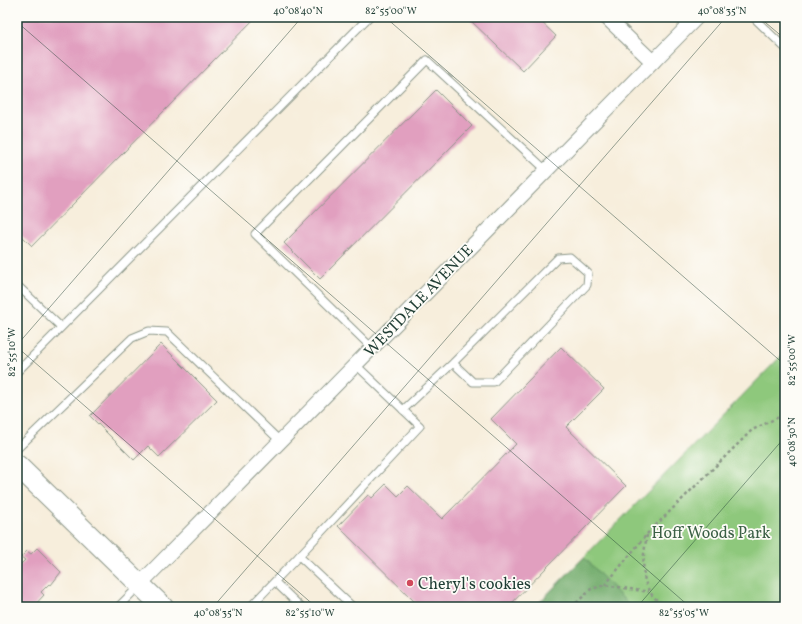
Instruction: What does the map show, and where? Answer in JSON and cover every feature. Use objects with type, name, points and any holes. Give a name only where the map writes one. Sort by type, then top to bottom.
[{"type":"street","points":[[606,17],[653,62]]},
{"type":"street","name":"WESTDALE AVENUE","points":[[140,584],[697,17]]},
{"type":"street","points":[[17,465],[163,607]]},
{"type":"lane","points":[[17,372],[369,17]]},
{"type":"lane","points":[[753,17],[785,48]]},
{"type":"lane","points":[[372,348],[255,234],[427,60],[546,170]]},
{"type":"lane","points":[[403,410],[453,363],[558,258],[570,257],[588,273],[587,285],[494,382],[473,382],[453,363]]},
{"type":"lane","points":[[17,285],[62,327]]},
{"type":"lane","points":[[17,449],[132,338],[149,331],[167,332],[280,441]]},
{"type":"lane","points":[[250,607],[300,556],[420,426],[355,364]]},
{"type":"lane","points":[[300,556],[353,607]]},
{"type":"lane","points":[[274,582],[301,607]]},
{"type":"lane","points":[[118,607],[140,584]]},
{"type":"path","points":[[605,585],[647,534],[752,430],[785,414]]},
{"type":"path","points":[[647,534],[642,571],[649,592]]},
{"type":"path","points":[[572,607],[591,589],[605,585],[649,592],[669,607]]},
{"type":"path","points":[[742,607],[779,607]]},
{"type":"green space","name":"Hoff Woods Park","points":[[785,352],[785,607],[535,607]]},
{"type":"green space","points":[[584,557],[631,607],[535,607]]},
{"type":"building","points":[[17,17],[256,17],[32,246],[17,231],[17,147],[20,145],[17,142]]},
{"type":"building","points":[[471,17],[536,17],[556,36],[523,71],[469,19]]},
{"type":"building","points":[[436,90],[472,126],[320,279],[284,243]]},
{"type":"building","points":[[161,344],[217,400],[159,457],[148,446],[134,460],[90,416]]},
{"type":"building","points":[[561,347],[604,389],[566,427],[626,486],[508,607],[420,607],[338,526],[368,495],[372,498],[386,484],[398,496],[408,486],[442,519],[516,444],[491,419]]},
{"type":"building","points":[[37,548],[61,572],[51,585],[49,584],[41,592],[44,595],[33,607],[17,607],[17,568],[25,560],[21,557],[27,551],[31,554]]},
{"type":"place","name":"Cheryl's cookies","points":[[410,583]]}]
